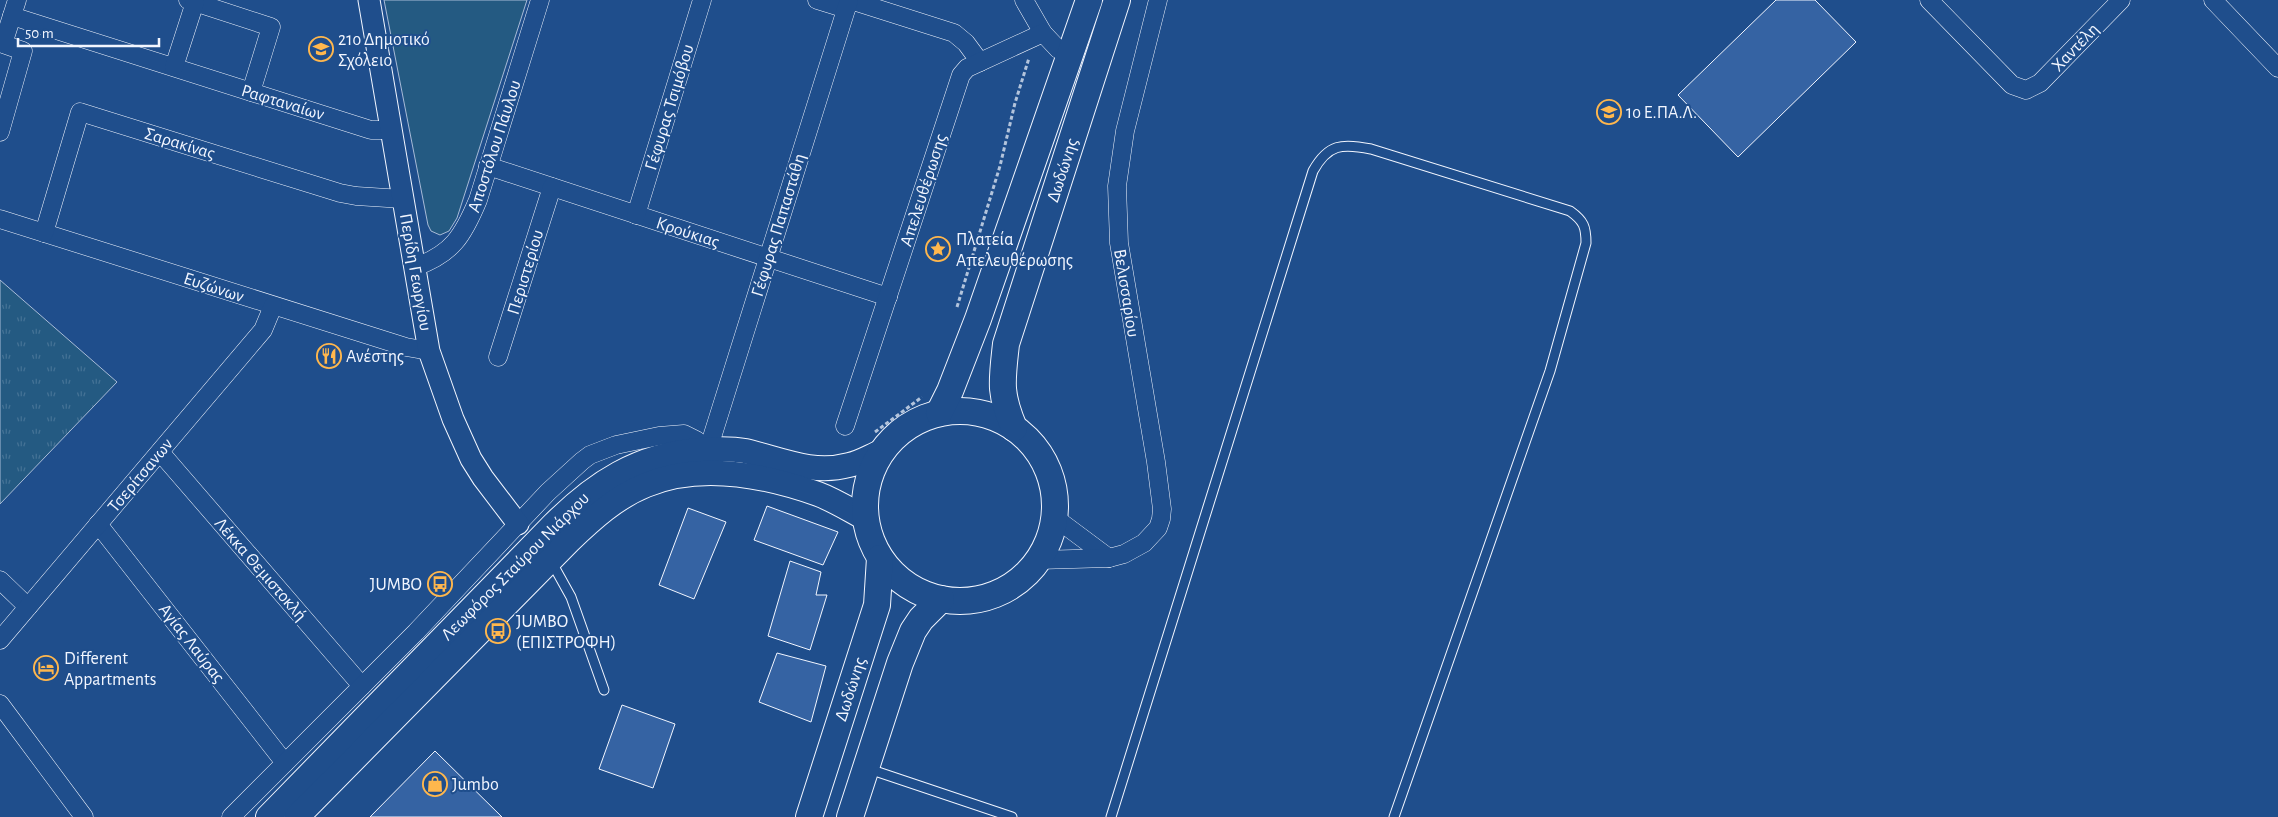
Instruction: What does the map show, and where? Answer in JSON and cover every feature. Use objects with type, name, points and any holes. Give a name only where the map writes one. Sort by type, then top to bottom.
[{"type":"main road","name":"Δωδώνης","points":[[939,413],[950,391],[978,319],[1088,0]]},
{"type":"main road","name":"Δωδώνης","points":[[1014,428],[1002,397],[1006,344],[1117,0]]},
{"type":"main road","name":"Δωδώνης","points":[[961,410],[980,413],[998,419],[1014,428],[1040,454],[1048,471],[1053,489],[1054,517],[1048,543],[1038,560],[1012,585],[995,594],[978,599],[960,601],[941,599],[924,594],[907,585],[892,573],[880,558],[871,542],[866,518],[866,486],[872,468],[881,452],[893,437],[908,426],[924,417],[939,413],[961,410]]},
{"type":"main road","name":"Λεωφόρος Σταύρου Νιάρχου","points":[[268,817],[574,504],[595,487],[624,470],[650,460],[678,453],[727,449],[744,451],[816,470],[850,465],[881,452]]},
{"type":"main road","name":"Λεωφόρος Σταύρου Νιάρχου","points":[[297,817],[590,520],[616,501],[646,485],[706,472],[732,473],[819,494],[866,518]]},
{"type":"main road","name":"Δωδώνης","points":[[809,817],[877,605],[880,558]]},
{"type":"main road","points":[[850,817],[900,663],[913,631],[921,619],[941,599]]},
{"type":"street","name":"Περίδη Γεωργίου","points":[[369,0],[429,351],[453,420],[471,459],[518,524]]},
{"type":"street","name":"Αποστόλου Πάυλου","points":[[415,266],[439,257],[456,242],[472,215],[540,0]]},
{"type":"street","name":"Γέφυρας Τσιμόβου","points":[[636,214],[702,0]]},
{"type":"street","points":[[817,0],[849,3],[954,34],[966,43],[980,62]]},
{"type":"street","points":[[1024,0],[1050,42],[1069,55]]},
{"type":"street","name":"Βελισσαρίου","points":[[1038,560],[1109,558],[1124,554],[1144,543],[1158,528],[1162,509],[1119,243],[1117,186],[1125,131],[1158,0]]},
{"type":"street","name":"Χαντέλη","points":[[1929,0],[2012,85],[2026,90],[2040,82],[2120,0]]},
{"type":"street","points":[[2214,0],[2278,68]]},
{"type":"street","points":[[174,67],[191,1],[271,27],[251,92]]},
{"type":"street","name":"Γέφυρας Παπαστάθη","points":[[708,450],[849,3]]},
{"type":"street","name":"Ραφταναίων","points":[[15,8],[174,67],[251,92],[372,130],[392,130]]},
{"type":"street","points":[[0,132],[23,51],[2,44],[15,8]]},
{"type":"street","name":"Απελευθέρωσης","points":[[845,426],[960,77],[965,69],[1043,33]]},
{"type":"street","name":"Σαρακίνας","points":[[44,232],[80,112],[340,193],[404,199]]},
{"type":"street","name":"Κρούκιας","points":[[488,166],[888,297]]},
{"type":"street","name":"Περιστερίου","points":[[498,357],[552,187]]},
{"type":"street","name":"Ευζώνων","points":[[0,219],[406,348],[429,351]]},
{"type":"street","name":"Τσερίτσανων","points":[[0,640],[264,330],[273,306]]},
{"type":"street","points":[[231,817],[362,686],[565,476],[590,455],[633,440],[684,434],[696,440],[708,450]]},
{"type":"street","name":"Λέκκα Θεμιστοκλή","points":[[160,452],[362,686]]},
{"type":"street","points":[[1054,517],[1109,558]]},
{"type":"street","name":"Αγίας Λαύρας","points":[[98,524],[285,763]]},
{"type":"street","points":[[0,580],[28,607]]},
{"type":"street","points":[[0,704],[80,815]]},
{"type":"lane","points":[[1111,817],[1313,171],[1320,158],[1332,148],[1351,145],[1370,149],[1570,211],[1581,219],[1586,228],[1586,243],[1550,371],[1394,817]]},
{"type":"lane","points":[[551,561],[571,597],[604,690]]},
{"type":"lane","points":[[866,768],[1012,817]]},
{"type":"green space","points":[[384,0],[527,0],[457,218],[449,231],[440,235],[431,231],[428,225]]},
{"type":"green space","points":[[0,280],[117,382],[0,504]]},
{"type":"building","points":[[1776,0],[1815,0],[1856,42],[1738,157],[1678,95]]},
{"type":"building","points":[[767,506],[838,532],[823,565],[754,540]]},
{"type":"building","points":[[688,508],[726,522],[694,599],[659,585]]},
{"type":"building","points":[[790,561],[821,572],[816,595],[827,595],[810,650],[768,636]]},
{"type":"building","points":[[777,653],[826,666],[811,722],[759,702]]},
{"type":"building","points":[[622,705],[675,724],[653,788],[599,769]]},
{"type":"building","name":"Jumbo","points":[[435,751],[502,817],[370,817]]},
{"type":"place","name":"21ο Δημοτικό Σχόλειο","points":[[321,49]]},
{"type":"place","name":"1ο Ε.ΠΑ.Λ.","points":[[1609,112]]},
{"type":"place","name":"Πλατεία Απελευθέρωσης","points":[[938,249]]},
{"type":"place","name":"Ανέστης","points":[[329,356]]},
{"type":"place","name":"JUMBO","points":[[440,584]]},
{"type":"place","name":"JUMBO (ΕΠΙΣΤΡΟΦΗ)","points":[[498,631]]},
{"type":"place","name":"Different Appartments","points":[[46,668]]},
{"type":"place","name":"Jumbo","points":[[435,784]]}]
